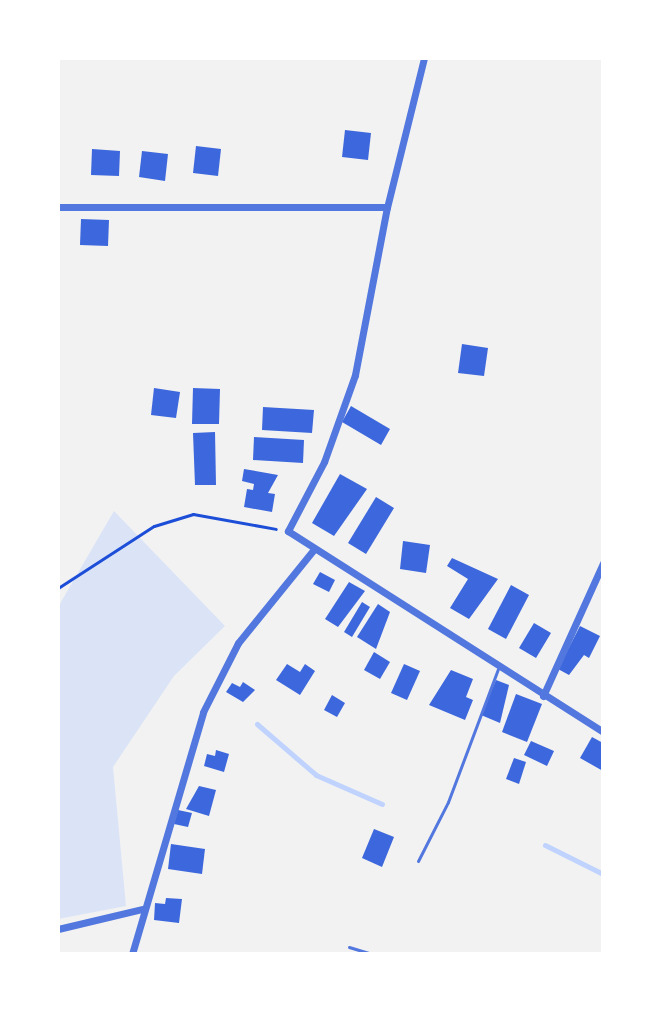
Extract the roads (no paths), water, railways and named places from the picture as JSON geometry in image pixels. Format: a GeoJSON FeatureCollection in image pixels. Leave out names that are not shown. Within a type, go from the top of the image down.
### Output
{"type":"FeatureCollection","features":[{"type":"Feature","properties":{"kind":"street"},"geometry":{"type":"LineString","coordinates":[[424,58],[387,207],[355,375],[324,462],[288,531],[498,669],[603,732]]}},
{"type":"Feature","properties":{"kind":"street"},"geometry":{"type":"LineString","coordinates":[[58,207],[387,207]]}},
{"type":"Feature","properties":{"kind":"street"},"geometry":{"type":"LineString","coordinates":[[132,954],[185,757],[219,677],[238,643],[314,549]]}},
{"type":"Feature","properties":{"kind":"street"},"geometry":{"type":"LineString","coordinates":[[543,696],[603,563]]}},
{"type":"Feature","properties":{"kind":"street"},"geometry":{"type":"LineString","coordinates":[[58,929],[142,909]]}},
{"type":"Feature","properties":{"kind":"lane"},"geometry":{"type":"LineString","coordinates":[[418,861],[448,802],[498,669]]}},
{"type":"Feature","properties":{"kind":"lane"},"geometry":{"type":"LineString","coordinates":[[349,947],[372,954]]}},
{"type":"Feature","properties":{"kind":"waterway"},"geometry":{"type":"LineString","coordinates":[[257,724],[316,775],[382,804]]}},
{"type":"Feature","properties":{"kind":"waterway"},"geometry":{"type":"LineString","coordinates":[[545,845],[603,874]]}}]}
